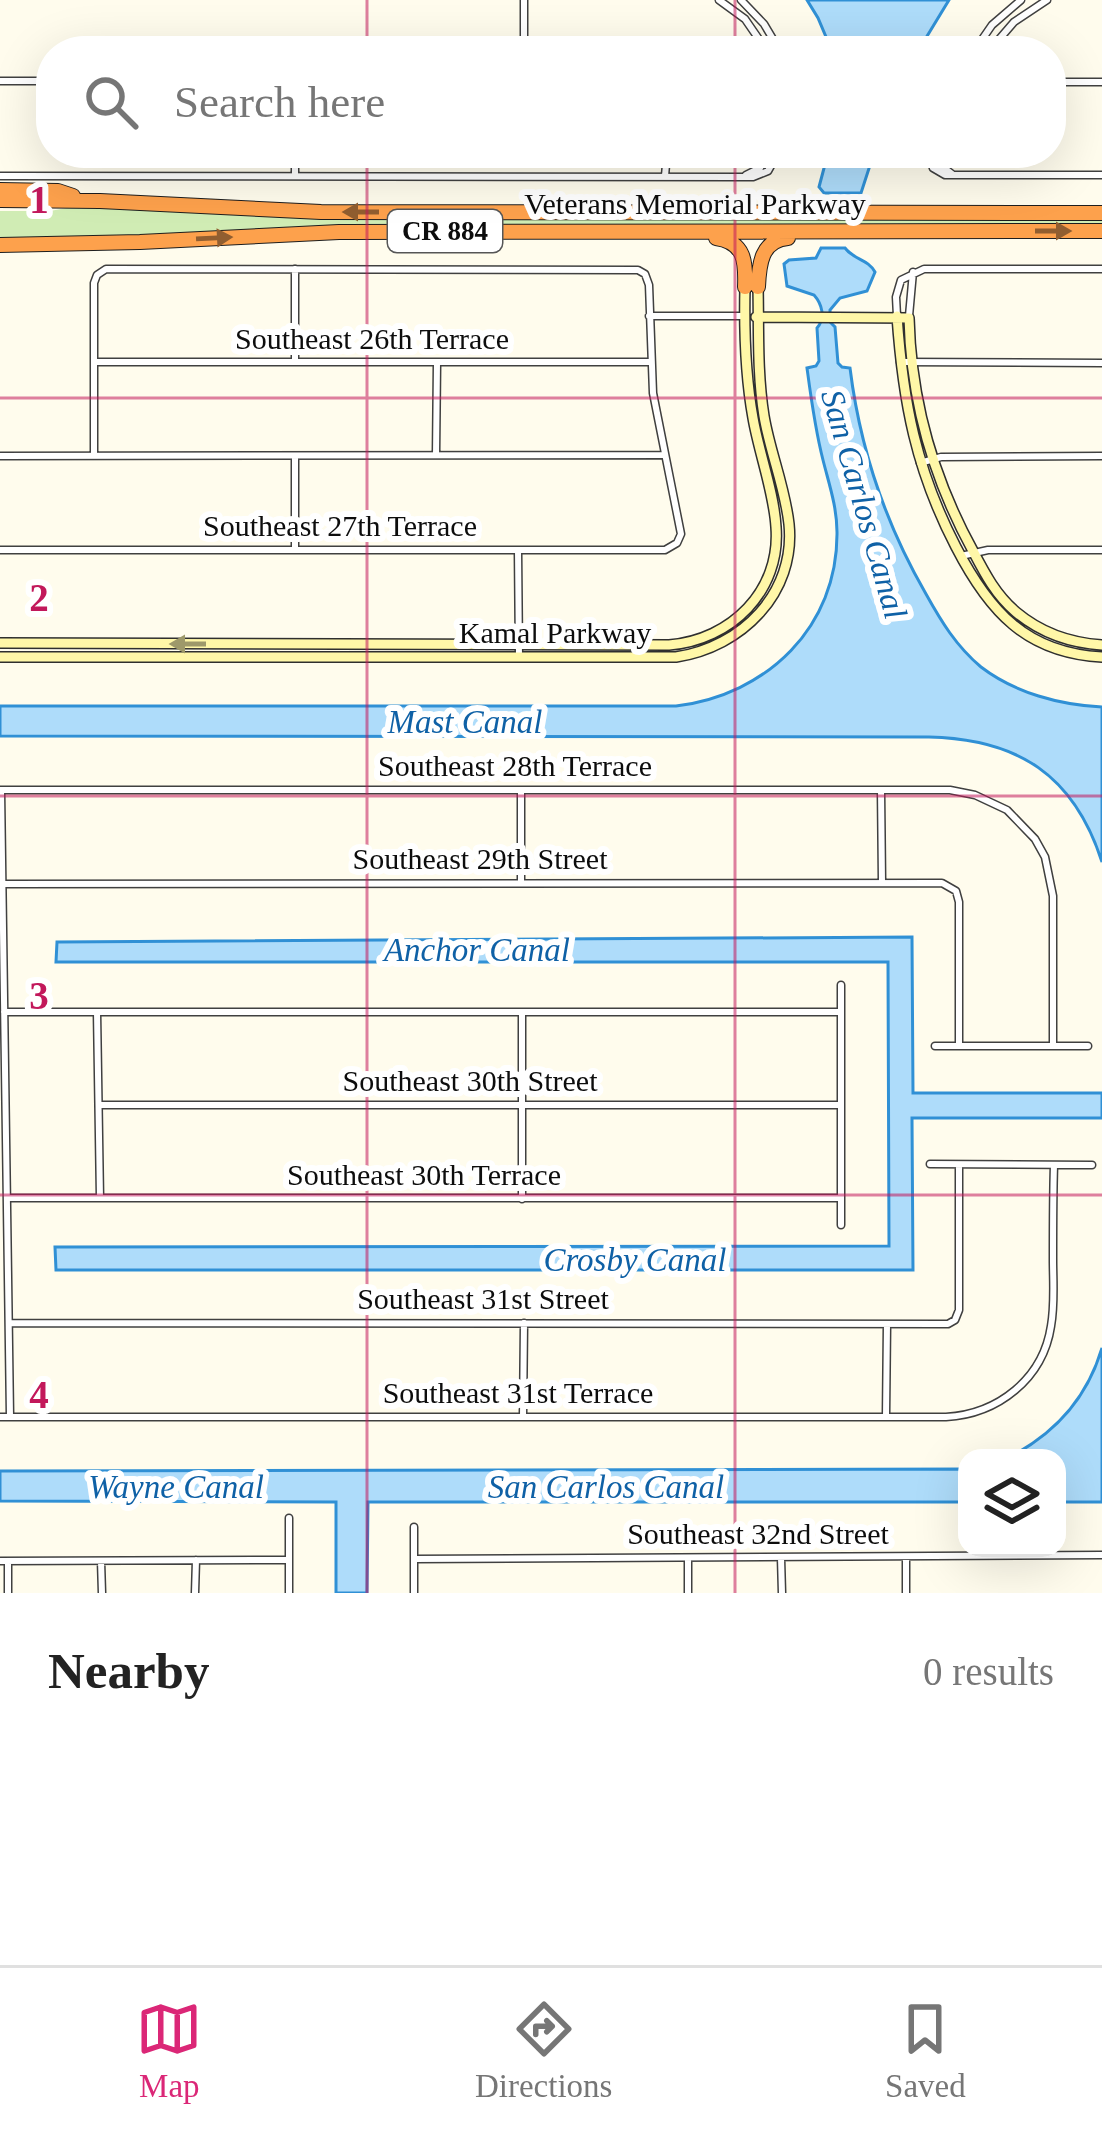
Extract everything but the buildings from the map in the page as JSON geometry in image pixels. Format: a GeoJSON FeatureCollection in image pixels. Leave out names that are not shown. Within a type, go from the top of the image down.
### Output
{"type":"FeatureCollection","features":[{"type":"Feature","properties":{"kind":"highway"},"geometry":{"type":"LineString","coordinates":[[0,190],[58,191],[83,200]]}},
{"type":"Feature","properties":{"kind":"highway","name":"Veterans Memorial Parkway"},"geometry":{"type":"LineString","coordinates":[[0,204],[83,200],[339,212],[1102,213]]}},
{"type":"Feature","properties":{"kind":"highway"},"geometry":{"type":"LineString","coordinates":[[580,231],[604,238],[732,241],[743,254],[752,287]]}},
{"type":"Feature","properties":{"kind":"highway","name":"Veterans Memorial Parkway"},"geometry":{"type":"LineString","coordinates":[[0,248],[41,251],[97,243],[339,232],[1102,231]]}},
{"type":"Feature","properties":{"kind":"highway"},"geometry":{"type":"LineString","coordinates":[[752,287],[763,253],[778,238],[939,238],[1009,232]]}},
{"type":"Feature","properties":{"kind":"street"},"geometry":{"type":"LineString","coordinates":[[524,0],[524,36]]}},
{"type":"Feature","properties":{"kind":"street"},"geometry":{"type":"LineString","coordinates":[[719,0],[745,19],[757,36]]}},
{"type":"Feature","properties":{"kind":"street"},"geometry":{"type":"LineString","coordinates":[[741,0],[771,36]]}},
{"type":"Feature","properties":{"kind":"street"},"geometry":{"type":"LineString","coordinates":[[984,36],[1021,0]]}},
{"type":"Feature","properties":{"kind":"street"},"geometry":{"type":"LineString","coordinates":[[1002,36],[1047,0]]}},
{"type":"Feature","properties":{"kind":"street"},"geometry":{"type":"LineString","coordinates":[[0,81],[36,81]]}},
{"type":"Feature","properties":{"kind":"street"},"geometry":{"type":"LineString","coordinates":[[1066,82],[1102,82]]}},
{"type":"Feature","properties":{"kind":"street"},"geometry":{"type":"LineString","coordinates":[[295,168],[295,175]]}},
{"type":"Feature","properties":{"kind":"street"},"geometry":{"type":"LineString","coordinates":[[664,176],[665,168]]}},
{"type":"Feature","properties":{"kind":"street"},"geometry":{"type":"LineString","coordinates":[[736,176],[758,168]]}},
{"type":"Feature","properties":{"kind":"street"},"geometry":{"type":"LineString","coordinates":[[0,176],[736,176],[764,174],[771,168]]}},
{"type":"Feature","properties":{"kind":"street"},"geometry":{"type":"LineString","coordinates":[[934,168],[955,176],[1102,175]]}},
{"type":"Feature","properties":{"kind":"street"},"geometry":{"type":"LineString","coordinates":[[943,168],[955,176]]}},
{"type":"Feature","properties":{"kind":"street"},"geometry":{"type":"LineString","coordinates":[[295,269],[295,362]]}},
{"type":"Feature","properties":{"kind":"street"},"geometry":{"type":"LineString","coordinates":[[0,456],[94,456],[295,456],[436,456],[663,455],[650,362],[649,285],[645,274],[630,269],[100,272],[94,283],[94,456]]}},
{"type":"Feature","properties":{"kind":"street"},"geometry":{"type":"LineString","coordinates":[[1102,269],[924,269],[901,280],[898,288],[906,363],[919,410],[932,496],[961,556],[986,597],[1018,630],[1067,653],[1102,657]]}},
{"type":"Feature","properties":{"kind":"street"},"geometry":{"type":"LineString","coordinates":[[903,317],[913,272]]}},
{"type":"Feature","properties":{"kind":"street","name":"Kamal Parkway"},"geometry":{"type":"LineString","coordinates":[[0,657],[519,651],[669,645],[709,637],[755,601],[771,569],[776,525],[752,410],[744,316],[752,287]]}},
{"type":"Feature","properties":{"kind":"street","name":"Kamal Parkway"},"geometry":{"type":"LineString","coordinates":[[0,643],[662,657],[693,655],[731,639],[765,607],[785,567],[789,531],[764,416],[752,287]]}},
{"type":"Feature","properties":{"kind":"street"},"geometry":{"type":"LineString","coordinates":[[649,316],[903,317]]}},
{"type":"Feature","properties":{"kind":"street","name":"Southeast 26th Terrace"},"geometry":{"type":"LineString","coordinates":[[94,362],[650,362]]}},
{"type":"Feature","properties":{"kind":"street"},"geometry":{"type":"LineString","coordinates":[[436,456],[437,363]]}},
{"type":"Feature","properties":{"kind":"street"},"geometry":{"type":"LineString","coordinates":[[906,363],[1102,363]]}},
{"type":"Feature","properties":{"kind":"street","name":"Southeast 27th Terrace"},"geometry":{"type":"LineString","coordinates":[[0,550],[664,550],[677,543],[680,526],[663,455]]}},
{"type":"Feature","properties":{"kind":"street"},"geometry":{"type":"LineString","coordinates":[[295,456],[295,550]]}},
{"type":"Feature","properties":{"kind":"street"},"geometry":{"type":"LineString","coordinates":[[926,461],[1102,456]]}},
{"type":"Feature","properties":{"kind":"street"},"geometry":{"type":"LineString","coordinates":[[926,461],[996,591],[1027,620],[1059,637],[1102,645]]}},
{"type":"Feature","properties":{"kind":"street"},"geometry":{"type":"LineString","coordinates":[[518,550],[519,651]]}},
{"type":"Feature","properties":{"kind":"street"},"geometry":{"type":"LineString","coordinates":[[961,556],[1000,550],[1102,550]]}},
{"type":"Feature","properties":{"kind":"street"},"geometry":{"type":"LineString","coordinates":[[0,790],[9,1323],[5,1417]]}},
{"type":"Feature","properties":{"kind":"street","name":"Southeast 28th Terrace"},"geometry":{"type":"LineString","coordinates":[[0,790],[967,792],[999,805],[1022,823],[1040,848],[1053,886],[1053,1046]]}},
{"type":"Feature","properties":{"kind":"street"},"geometry":{"type":"LineString","coordinates":[[521,790],[521,883]]}},
{"type":"Feature","properties":{"kind":"street"},"geometry":{"type":"LineString","coordinates":[[881,790],[882,883]]}},
{"type":"Feature","properties":{"kind":"street","name":"Southeast 29th Street"},"geometry":{"type":"LineString","coordinates":[[2,884],[942,883],[956,891],[959,902],[959,1046]]}},
{"type":"Feature","properties":{"kind":"street"},"geometry":{"type":"LineString","coordinates":[[841,985],[841,1225]]}},
{"type":"Feature","properties":{"kind":"street"},"geometry":{"type":"LineString","coordinates":[[4,1012],[841,1012]]}},
{"type":"Feature","properties":{"kind":"street"},"geometry":{"type":"LineString","coordinates":[[97,1012],[100,1198]]}},
{"type":"Feature","properties":{"kind":"street"},"geometry":{"type":"LineString","coordinates":[[522,1012],[522,1198]]}},
{"type":"Feature","properties":{"kind":"street"},"geometry":{"type":"LineString","coordinates":[[934,1046],[1088,1046]]}},
{"type":"Feature","properties":{"kind":"street","name":"Southeast 30th Street"},"geometry":{"type":"LineString","coordinates":[[99,1105],[841,1105]]}},
{"type":"Feature","properties":{"kind":"street"},"geometry":{"type":"LineString","coordinates":[[930,1164],[1091,1165]]}},
{"type":"Feature","properties":{"kind":"street","name":"Southeast 31st Street"},"geometry":{"type":"LineString","coordinates":[[9,1323],[945,1324],[955,1319],[960,1306],[959,1165]]}},
{"type":"Feature","properties":{"kind":"street","name":"Southeast 31st Terrace"},"geometry":{"type":"LineString","coordinates":[[5,1417],[946,1417],[976,1412],[1004,1399],[1026,1380],[1044,1351],[1052,1319],[1054,1165]]}},
{"type":"Feature","properties":{"kind":"street","name":"Southeast 30th Terrace"},"geometry":{"type":"LineString","coordinates":[[7,1198],[841,1198]]}},
{"type":"Feature","properties":{"kind":"street"},"geometry":{"type":"LineString","coordinates":[[523,1417],[524,1323]]}},
{"type":"Feature","properties":{"kind":"street"},"geometry":{"type":"LineString","coordinates":[[886,1417],[887,1324]]}},
{"type":"Feature","properties":{"kind":"street"},"geometry":{"type":"LineString","coordinates":[[289,1518],[289,1593]]}},
{"type":"Feature","properties":{"kind":"street"},"geometry":{"type":"LineString","coordinates":[[414,1527],[414,1593]]}},
{"type":"Feature","properties":{"kind":"street","name":"Southeast 32nd Street"},"geometry":{"type":"LineString","coordinates":[[414,1559],[1102,1555]]}},
{"type":"Feature","properties":{"kind":"street"},"geometry":{"type":"LineString","coordinates":[[906,1557],[906,1593]]}},
{"type":"Feature","properties":{"kind":"street"},"geometry":{"type":"LineString","coordinates":[[688,1558],[688,1593]]}},
{"type":"Feature","properties":{"kind":"street"},"geometry":{"type":"LineString","coordinates":[[782,1558],[782,1593]]}},
{"type":"Feature","properties":{"kind":"street"},"geometry":{"type":"LineString","coordinates":[[195,1593],[196,1560]]}},
{"type":"Feature","properties":{"kind":"street"},"geometry":{"type":"LineString","coordinates":[[8,1593],[4,1561],[289,1560]]}},
{"type":"Feature","properties":{"kind":"street"},"geometry":{"type":"LineString","coordinates":[[101,1561],[102,1593]]}},
{"type":"Feature","properties":{"kind":"green space"},"geometry":{"type":"Polygon","coordinates":[[[83,205],[1102,218],[1102,225],[343,225],[0,238],[0,211],[50,211],[83,205]]]}},
{"type":"Feature","properties":{"kind":"water"},"geometry":{"type":"Polygon","coordinates":[[[807,0],[949,0],[927,36],[826,36],[807,0]]]}},
{"type":"Feature","properties":{"kind":"water"},"geometry":{"type":"Polygon","coordinates":[[[824,168],[869,168],[861,193],[824,193],[819,187],[824,168]]]}},
{"type":"Feature","properties":{"kind":"water"},"geometry":{"type":"Polygon","coordinates":[[[821,248],[845,248],[875,272],[867,291],[840,298],[830,310],[830,322],[835,327],[838,363],[850,368],[860,428],[887,513],[937,614],[964,651],[1008,684],[1070,704],[1102,707],[1102,862],[1076,806],[1058,785],[1015,754],[961,739],[0,736],[0,706],[676,706],[740,688],[791,650],[810,626],[834,566],[836,514],[807,368],[819,361],[817,328],[822,311],[814,295],[787,286],[784,264],[816,258],[821,248]]]}},
{"type":"Feature","properties":{"kind":"water"},"geometry":{"type":"Polygon","coordinates":[[[912,937],[913,1093],[1102,1093],[1102,1118],[912,1118],[913,1270],[56,1270],[55,1247],[889,1246],[888,962],[56,962],[57,942],[912,937]]]}},
{"type":"Feature","properties":{"kind":"water"},"geometry":{"type":"Polygon","coordinates":[[[1102,1348],[1102,1502],[1066,1502],[1066,1449],[1022,1449],[1067,1413],[1102,1348]]]}},
{"type":"Feature","properties":{"kind":"water"},"geometry":{"type":"Polygon","coordinates":[[[958,1469],[958,1502],[368,1502],[367,1593],[336,1593],[336,1502],[0,1501],[0,1471],[958,1469]]]}},
{"type":"Feature","properties":{"kind":"water label","name":"San Carlos Canal"},"geometry":{"type":"Point","coordinates":[865,504]}},
{"type":"Feature","properties":{"kind":"water label","name":"Mast Canal"},"geometry":{"type":"Point","coordinates":[465,721]}},
{"type":"Feature","properties":{"kind":"water label","name":"Anchor Canal"},"geometry":{"type":"Point","coordinates":[477,949]}},
{"type":"Feature","properties":{"kind":"water label","name":"Crosby Canal"},"geometry":{"type":"Point","coordinates":[635,1259]}},
{"type":"Feature","properties":{"kind":"water label","name":"Wayne Canal"},"geometry":{"type":"Point","coordinates":[176,1486]}},
{"type":"Feature","properties":{"kind":"water label","name":"San Carlos Canal"},"geometry":{"type":"Point","coordinates":[606,1486]}}]}
